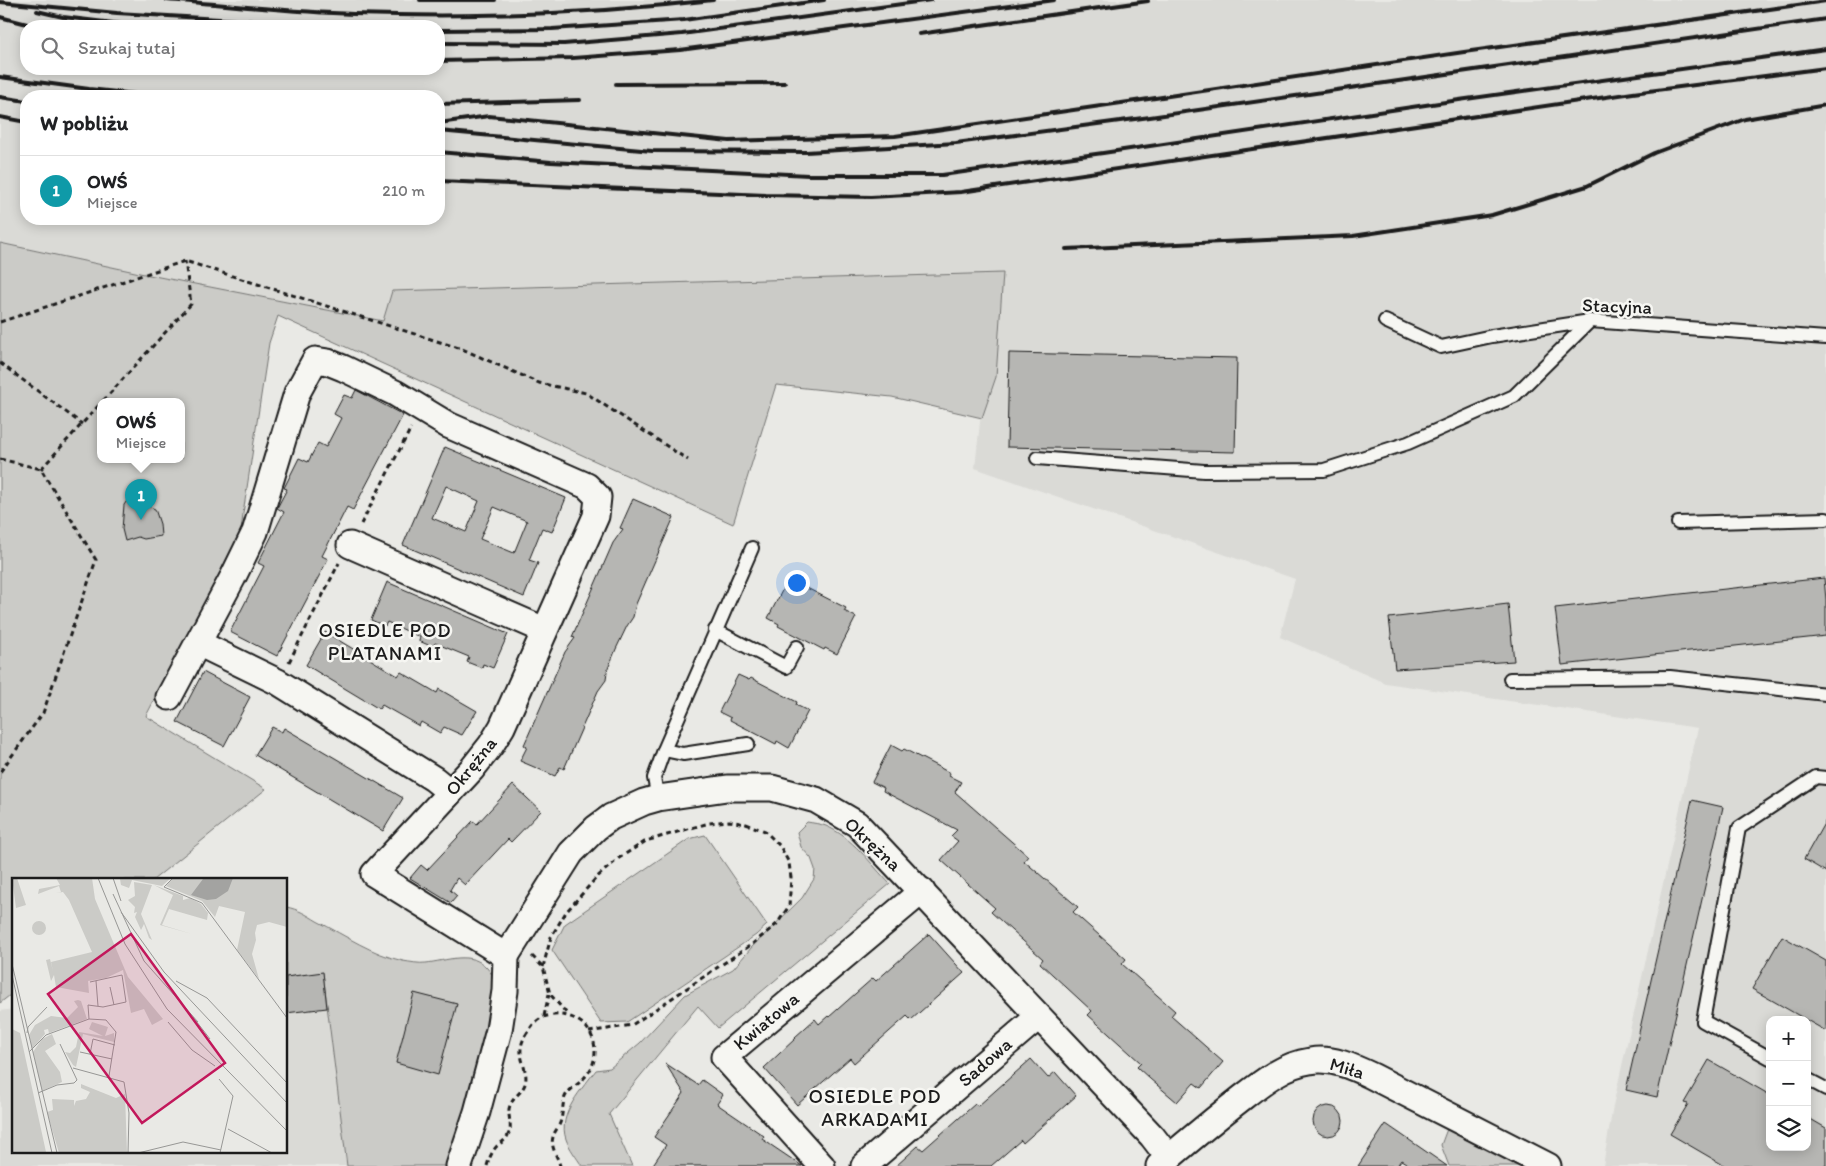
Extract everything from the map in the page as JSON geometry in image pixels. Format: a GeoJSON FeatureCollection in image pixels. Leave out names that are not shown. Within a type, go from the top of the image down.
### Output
{"type":"FeatureCollection","features":[{"type":"Feature","properties":{"kind":"street","name":"Okrężna"},"geometry":{"type":"LineString","coordinates":[[198,643],[255,532],[297,393],[315,360],[328,362],[343,368],[395,393],[448,425],[587,486],[598,497],[596,516],[502,727],[491,745],[374,874],[516,953],[571,853],[584,839],[611,817],[628,808],[658,798],[743,787],[772,788],[806,796],[833,809],[857,824],[1152,1136],[1164,1162]]}},
{"type":"Feature","properties":{"kind":"street"},"geometry":{"type":"LineString","coordinates":[[350,545],[544,630]]}},
{"type":"Feature","properties":{"kind":"street"},"geometry":{"type":"LineString","coordinates":[[169,697],[198,643],[278,682],[434,779],[450,792]]}},
{"type":"Feature","properties":{"kind":"street","name":"Kwiatowa"},"geometry":{"type":"LineString","coordinates":[[822,1166],[724,1057],[922,891]]}},
{"type":"Feature","properties":{"kind":"street"},"geometry":{"type":"LineString","coordinates":[[459,1166],[477,1112],[499,1030],[505,991],[516,953]]}},
{"type":"Feature","properties":{"kind":"street","name":"Sadowa"},"geometry":{"type":"LineString","coordinates":[[864,1166],[1038,1017]]}},
{"type":"Feature","properties":{"kind":"street","name":"Miła"},"geometry":{"type":"LineString","coordinates":[[1164,1162],[1207,1125],[1278,1072],[1295,1064],[1312,1060],[1328,1060],[1348,1065],[1372,1076],[1548,1166]]}},
{"type":"Feature","properties":{"kind":"lane","name":"Stacyjna"},"geometry":{"type":"LineString","coordinates":[[1385,320],[1441,347],[1492,336],[1590,321],[1826,338]]}},
{"type":"Feature","properties":{"kind":"lane"},"geometry":{"type":"LineString","coordinates":[[1037,458],[1204,471],[1324,470],[1408,443],[1514,396],[1590,321]]}},
{"type":"Feature","properties":{"kind":"lane"},"geometry":{"type":"LineString","coordinates":[[1678,523],[1826,518]]}},
{"type":"Feature","properties":{"kind":"lane"},"geometry":{"type":"LineString","coordinates":[[658,798],[654,778],[664,750],[752,548]]}},
{"type":"Feature","properties":{"kind":"lane"},"geometry":{"type":"LineString","coordinates":[[715,630],[786,666],[797,647]]}},
{"type":"Feature","properties":{"kind":"lane"},"geometry":{"type":"LineString","coordinates":[[1510,679],[1670,677],[1826,694]]}},
{"type":"Feature","properties":{"kind":"lane"},"geometry":{"type":"LineString","coordinates":[[664,750],[683,754],[748,744]]}},
{"type":"Feature","properties":{"kind":"lane"},"geometry":{"type":"LineString","coordinates":[[1766,1056],[1703,1021],[1739,828],[1816,777],[1826,778]]}},
{"type":"Feature","properties":{"kind":"lane"},"geometry":{"type":"LineString","coordinates":[[1811,1081],[1826,1090]]}},
{"type":"Feature","properties":{"kind":"path"},"geometry":{"type":"LineString","coordinates":[[0,322],[186,261],[462,349],[539,383],[586,394],[688,460]]}},
{"type":"Feature","properties":{"kind":"path"},"geometry":{"type":"LineString","coordinates":[[106,398],[191,304],[186,261]]}},
{"type":"Feature","properties":{"kind":"path"},"geometry":{"type":"LineString","coordinates":[[0,363],[82,424]]}},
{"type":"Feature","properties":{"kind":"path"},"geometry":{"type":"LineString","coordinates":[[40,469],[97,408]]}},
{"type":"Feature","properties":{"kind":"path"},"geometry":{"type":"LineString","coordinates":[[0,458],[40,469],[96,560],[44,713],[0,772]]}},
{"type":"Feature","properties":{"kind":"path"},"geometry":{"type":"LineString","coordinates":[[560,1166],[553,1148],[553,1137],[560,1124],[564,1099],[572,1088],[585,1077],[593,1063],[595,1045],[589,1032],[580,1022],[568,1016],[550,994],[543,967],[552,936],[566,912],[596,878],[619,858],[646,841],[709,823],[729,821],[746,824],[765,831],[780,846],[789,863],[791,878],[789,906],[777,924],[752,944],[632,1025],[589,1032]]}},
{"type":"Feature","properties":{"kind":"path"},"geometry":{"type":"LineString","coordinates":[[516,953],[543,967]]}},
{"type":"Feature","properties":{"kind":"path"},"geometry":{"type":"LineString","coordinates":[[544,1016],[550,994]]}},
{"type":"Feature","properties":{"kind":"path"},"geometry":{"type":"LineString","coordinates":[[487,1166],[493,1150],[508,1135],[511,1125],[509,1110],[514,1098],[524,1086],[526,1075],[521,1058],[521,1047],[524,1038],[532,1025],[544,1016],[568,1016]]}},
{"type":"Feature","properties":{"kind":"shaded area"},"geometry":{"type":"Polygon","coordinates":[[[0,0],[1826,0],[1826,1166],[1603,1166],[1613,1106],[1698,728],[1385,683],[1280,637],[1295,579],[975,468],[995,285],[383,321],[149,275],[0,243],[0,0]]]}},
{"type":"Feature","properties":{"kind":"shaded area"},"geometry":{"type":"Polygon","coordinates":[[[0,243],[149,275],[383,321],[392,291],[1003,273],[996,377],[982,418],[892,397],[776,385],[733,524],[278,316],[269,343],[241,531],[146,716],[266,789],[155,878],[12,878],[12,994],[0,1003],[0,243]]]}},
{"type":"Feature","properties":{"kind":"shaded area"},"geometry":{"type":"Polygon","coordinates":[[[807,822],[826,826],[844,837],[861,852],[890,884],[718,1028],[698,1006],[609,1114],[632,1166],[582,1166],[567,1142],[564,1130],[568,1111],[578,1093],[596,1070],[610,1068],[640,1043],[685,995],[733,969],[752,947],[802,898],[814,879],[815,869],[811,858],[801,847],[797,832],[807,822]]]}},
{"type":"Feature","properties":{"kind":"shaded area"},"geometry":{"type":"Polygon","coordinates":[[[705,835],[767,925],[756,935],[627,1022],[601,1023],[552,950],[565,924],[689,839],[705,835]]]}},
{"type":"Feature","properties":{"kind":"shaded area"},"geometry":{"type":"Polygon","coordinates":[[[288,908],[302,913],[359,944],[392,958],[420,963],[458,958],[474,959],[487,968],[491,974],[497,992],[450,1166],[347,1166],[323,973],[288,977],[288,908]]]}},
{"type":"Feature","properties":{"kind":"shaded area"},"geometry":{"type":"Polygon","coordinates":[[[323,972],[347,1166],[0,1166],[0,1011],[12,1009],[12,1154],[288,1154],[288,977],[323,972]]]}},
{"type":"Feature","properties":{"kind":"shaded area"},"geometry":{"type":"Polygon","coordinates":[[[1447,1129],[1533,1166],[1449,1166],[1441,1145],[1447,1129]]]}},
{"type":"Feature","properties":{"kind":"building"},"geometry":{"type":"Polygon","coordinates":[[[1009,353],[1237,358],[1235,452],[1007,447],[1009,353]]]}},
{"type":"Feature","properties":{"kind":"building"},"geometry":{"type":"Polygon","coordinates":[[[356,390],[403,415],[353,510],[347,507],[322,556],[328,559],[277,656],[230,632],[264,566],[258,563],[284,512],[277,508],[287,489],[284,488],[299,458],[308,462],[318,443],[326,447],[341,418],[334,414],[344,395],[352,398],[356,390]]]}},
{"type":"Feature","properties":{"kind":"building"},"geometry":{"type":"Polygon","coordinates":[[[445,447],[566,498],[552,532],[542,528],[529,560],[538,563],[524,597],[403,545],[445,447]],[[446,486],[432,518],[466,532],[479,501],[446,486]],[[494,507],[480,539],[514,553],[527,521],[494,507]]]}},
{"type":"Feature","properties":{"kind":"building"},"geometry":{"type":"Polygon","coordinates":[[[129,498],[155,509],[160,524],[161,536],[144,539],[138,537],[125,541],[122,529],[124,505],[129,498]]]}},
{"type":"Feature","properties":{"kind":"building"},"geometry":{"type":"Polygon","coordinates":[[[633,499],[674,517],[636,604],[633,617],[616,649],[607,671],[606,680],[598,691],[564,769],[560,767],[555,776],[520,761],[527,747],[524,745],[565,652],[575,638],[572,637],[613,543],[623,529],[620,528],[633,499]]]}},
{"type":"Feature","properties":{"kind":"building"},"geometry":{"type":"Polygon","coordinates":[[[1824,578],[1826,636],[1562,665],[1555,608],[1824,578]]]}},
{"type":"Feature","properties":{"kind":"building"},"geometry":{"type":"Polygon","coordinates":[[[787,581],[798,587],[799,584],[846,608],[844,611],[856,617],[837,654],[825,648],[824,650],[778,626],[779,624],[768,618],[787,581]]]}},
{"type":"Feature","properties":{"kind":"building"},"geometry":{"type":"Polygon","coordinates":[[[387,582],[508,634],[493,668],[483,664],[482,668],[467,662],[469,657],[435,643],[433,647],[419,641],[420,637],[387,622],[385,626],[371,620],[387,582]]]}},
{"type":"Feature","properties":{"kind":"building"},"geometry":{"type":"Polygon","coordinates":[[[1508,604],[1514,661],[1395,669],[1389,618],[1508,604]]]}},
{"type":"Feature","properties":{"kind":"building"},"geometry":{"type":"Polygon","coordinates":[[[325,632],[398,676],[401,672],[437,693],[439,689],[477,711],[462,735],[444,727],[440,733],[421,722],[419,726],[382,705],[379,709],[306,665],[325,632]]]}},
{"type":"Feature","properties":{"kind":"building"},"geometry":{"type":"Polygon","coordinates":[[[203,672],[250,697],[224,746],[177,722],[203,672]]]}},
{"type":"Feature","properties":{"kind":"building"},"geometry":{"type":"Polygon","coordinates":[[[738,675],[749,680],[751,678],[797,702],[796,705],[808,711],[789,748],[777,741],[776,744],[730,720],[731,718],[719,712],[738,675]]]}},
{"type":"Feature","properties":{"kind":"building"},"geometry":{"type":"Polygon","coordinates":[[[272,727],[282,732],[284,728],[403,798],[383,831],[255,755],[272,727]]]}},
{"type":"Feature","properties":{"kind":"building"},"geometry":{"type":"Polygon","coordinates":[[[891,745],[902,751],[904,749],[950,773],[949,776],[961,782],[955,792],[1028,856],[1024,861],[1078,907],[1073,912],[1126,959],[1122,964],[1175,1011],[1171,1016],[1223,1062],[1201,1088],[1194,1083],[1177,1102],[1150,1079],[1137,1067],[1141,1063],[1088,1015],[1092,1011],[1040,963],[1043,959],[991,912],[995,908],[941,860],[958,841],[951,836],[957,830],[883,791],[884,788],[872,782],[891,745]]]}},
{"type":"Feature","properties":{"kind":"building"},"geometry":{"type":"Polygon","coordinates":[[[513,785],[541,811],[511,842],[508,839],[465,885],[457,878],[450,890],[457,896],[451,903],[410,878],[421,865],[427,870],[473,821],[477,824],[513,785]]]}},
{"type":"Feature","properties":{"kind":"building"},"geometry":{"type":"Polygon","coordinates":[[[1692,800],[1723,807],[1657,1097],[1626,1090],[1692,800]]]}},
{"type":"Feature","properties":{"kind":"building"},"geometry":{"type":"Polygon","coordinates":[[[1826,820],[1826,872],[1804,859],[1826,820]]]}},
{"type":"Feature","properties":{"kind":"building"},"geometry":{"type":"Polygon","coordinates":[[[929,934],[964,973],[911,1020],[907,1016],[854,1063],[850,1058],[797,1105],[764,1068],[815,1019],[819,1024],[829,1017],[873,978],[876,981],[929,934]]]}},
{"type":"Feature","properties":{"kind":"building"},"geometry":{"type":"Polygon","coordinates":[[[1782,936],[1826,961],[1826,1031],[1811,1022],[1811,1016],[1800,1016],[1752,989],[1782,936]]]}},
{"type":"Feature","properties":{"kind":"building"},"geometry":{"type":"Polygon","coordinates":[[[323,972],[327,1008],[288,1013],[288,977],[323,972]]]}},
{"type":"Feature","properties":{"kind":"building"},"geometry":{"type":"Polygon","coordinates":[[[414,993],[457,1004],[438,1075],[396,1063],[414,993]]]}},
{"type":"Feature","properties":{"kind":"building"},"geometry":{"type":"Polygon","coordinates":[[[1031,1059],[1048,1078],[1055,1072],[1076,1096],[1023,1143],[1021,1140],[991,1166],[896,1166],[918,1146],[923,1150],[975,1104],[978,1106],[1031,1059]]]}},
{"type":"Feature","properties":{"kind":"building"},"geometry":{"type":"Polygon","coordinates":[[[1709,1060],[1766,1093],[1766,1151],[1811,1151],[1811,1119],[1826,1128],[1826,1166],[1725,1166],[1670,1134],[1688,1104],[1684,1103],[1709,1060]]]}},
{"type":"Feature","properties":{"kind":"building"},"geometry":{"type":"Polygon","coordinates":[[[665,1063],[698,1085],[702,1080],[723,1095],[717,1104],[764,1136],[762,1139],[802,1166],[652,1166],[666,1145],[654,1137],[684,1093],[665,1063]]]}},
{"type":"Feature","properties":{"kind":"building"},"geometry":{"type":"Polygon","coordinates":[[[1328,1106],[1339,1110],[1343,1121],[1339,1132],[1328,1136],[1317,1132],[1313,1121],[1317,1110],[1328,1106]]]}},
{"type":"Feature","properties":{"kind":"building"},"geometry":{"type":"Polygon","coordinates":[[[1386,1124],[1447,1166],[1411,1166],[1401,1160],[1397,1166],[1358,1166],[1386,1124]]]}},
{"type":"Feature","properties":{"kind":"railway"},"geometry":{"type":"LineString","coordinates":[[167,0],[283,10],[398,15],[578,12],[713,0]]}},
{"type":"Feature","properties":{"kind":"railway"},"geometry":{"type":"LineString","coordinates":[[420,0],[495,0]]}},
{"type":"Feature","properties":{"kind":"railway"},"geometry":{"type":"LineString","coordinates":[[445,30],[552,29],[684,20],[824,0]]}},
{"type":"Feature","properties":{"kind":"railway"},"geometry":{"type":"LineString","coordinates":[[445,43],[564,44],[682,34],[931,0]]}},
{"type":"Feature","properties":{"kind":"railway"},"geometry":{"type":"LineString","coordinates":[[445,61],[573,58],[680,50],[1054,0]]}},
{"type":"Feature","properties":{"kind":"railway"},"geometry":{"type":"LineString","coordinates":[[919,34],[1148,1]]}},
{"type":"Feature","properties":{"kind":"railway"},"geometry":{"type":"LineString","coordinates":[[445,122],[489,116],[729,141],[895,136],[1826,1]]}},
{"type":"Feature","properties":{"kind":"railway"},"geometry":{"type":"LineString","coordinates":[[0,2],[117,13],[237,20]]}},
{"type":"Feature","properties":{"kind":"railway"},"geometry":{"type":"LineString","coordinates":[[37,11],[88,20]]}},
{"type":"Feature","properties":{"kind":"railway"},"geometry":{"type":"LineString","coordinates":[[0,17],[20,22]]}},
{"type":"Feature","properties":{"kind":"railway"},"geometry":{"type":"LineString","coordinates":[[445,132],[652,151],[806,152],[956,143],[1150,117],[1826,19]]}},
{"type":"Feature","properties":{"kind":"railway"},"geometry":{"type":"LineString","coordinates":[[445,153],[551,162],[808,175],[942,175],[1826,49]]}},
{"type":"Feature","properties":{"kind":"railway"},"geometry":{"type":"LineString","coordinates":[[445,181],[766,195],[871,197],[961,192],[1633,93],[1826,68]]}},
{"type":"Feature","properties":{"kind":"railway"},"geometry":{"type":"LineString","coordinates":[[0,77],[98,90]]}},
{"type":"Feature","properties":{"kind":"railway"},"geometry":{"type":"LineString","coordinates":[[616,84],[785,83]]}},
{"type":"Feature","properties":{"kind":"railway"},"geometry":{"type":"LineString","coordinates":[[0,97],[20,100]]}},
{"type":"Feature","properties":{"kind":"railway"},"geometry":{"type":"LineString","coordinates":[[445,104],[580,100]]}},
{"type":"Feature","properties":{"kind":"railway"},"geometry":{"type":"LineString","coordinates":[[1066,249],[1353,236],[1492,215],[1587,186],[1654,153],[1745,119],[1826,105]]}},
{"type":"Feature","properties":{"kind":"railway"},"geometry":{"type":"LineString","coordinates":[[0,117],[20,121]]}},
{"type":"Feature","properties":{"kind":"place","name":"OWŚ"},"geometry":{"type":"Point","coordinates":[141,520]}},
{"type":"Feature","properties":{"kind":"district","name":"OSIEDLE POD PLATANAMI"},"geometry":{"type":"Point","coordinates":[385,642]}},
{"type":"Feature","properties":{"kind":"district","name":"OSIEDLE POD ARKADAMI"},"geometry":{"type":"Point","coordinates":[875,1108]}}]}
